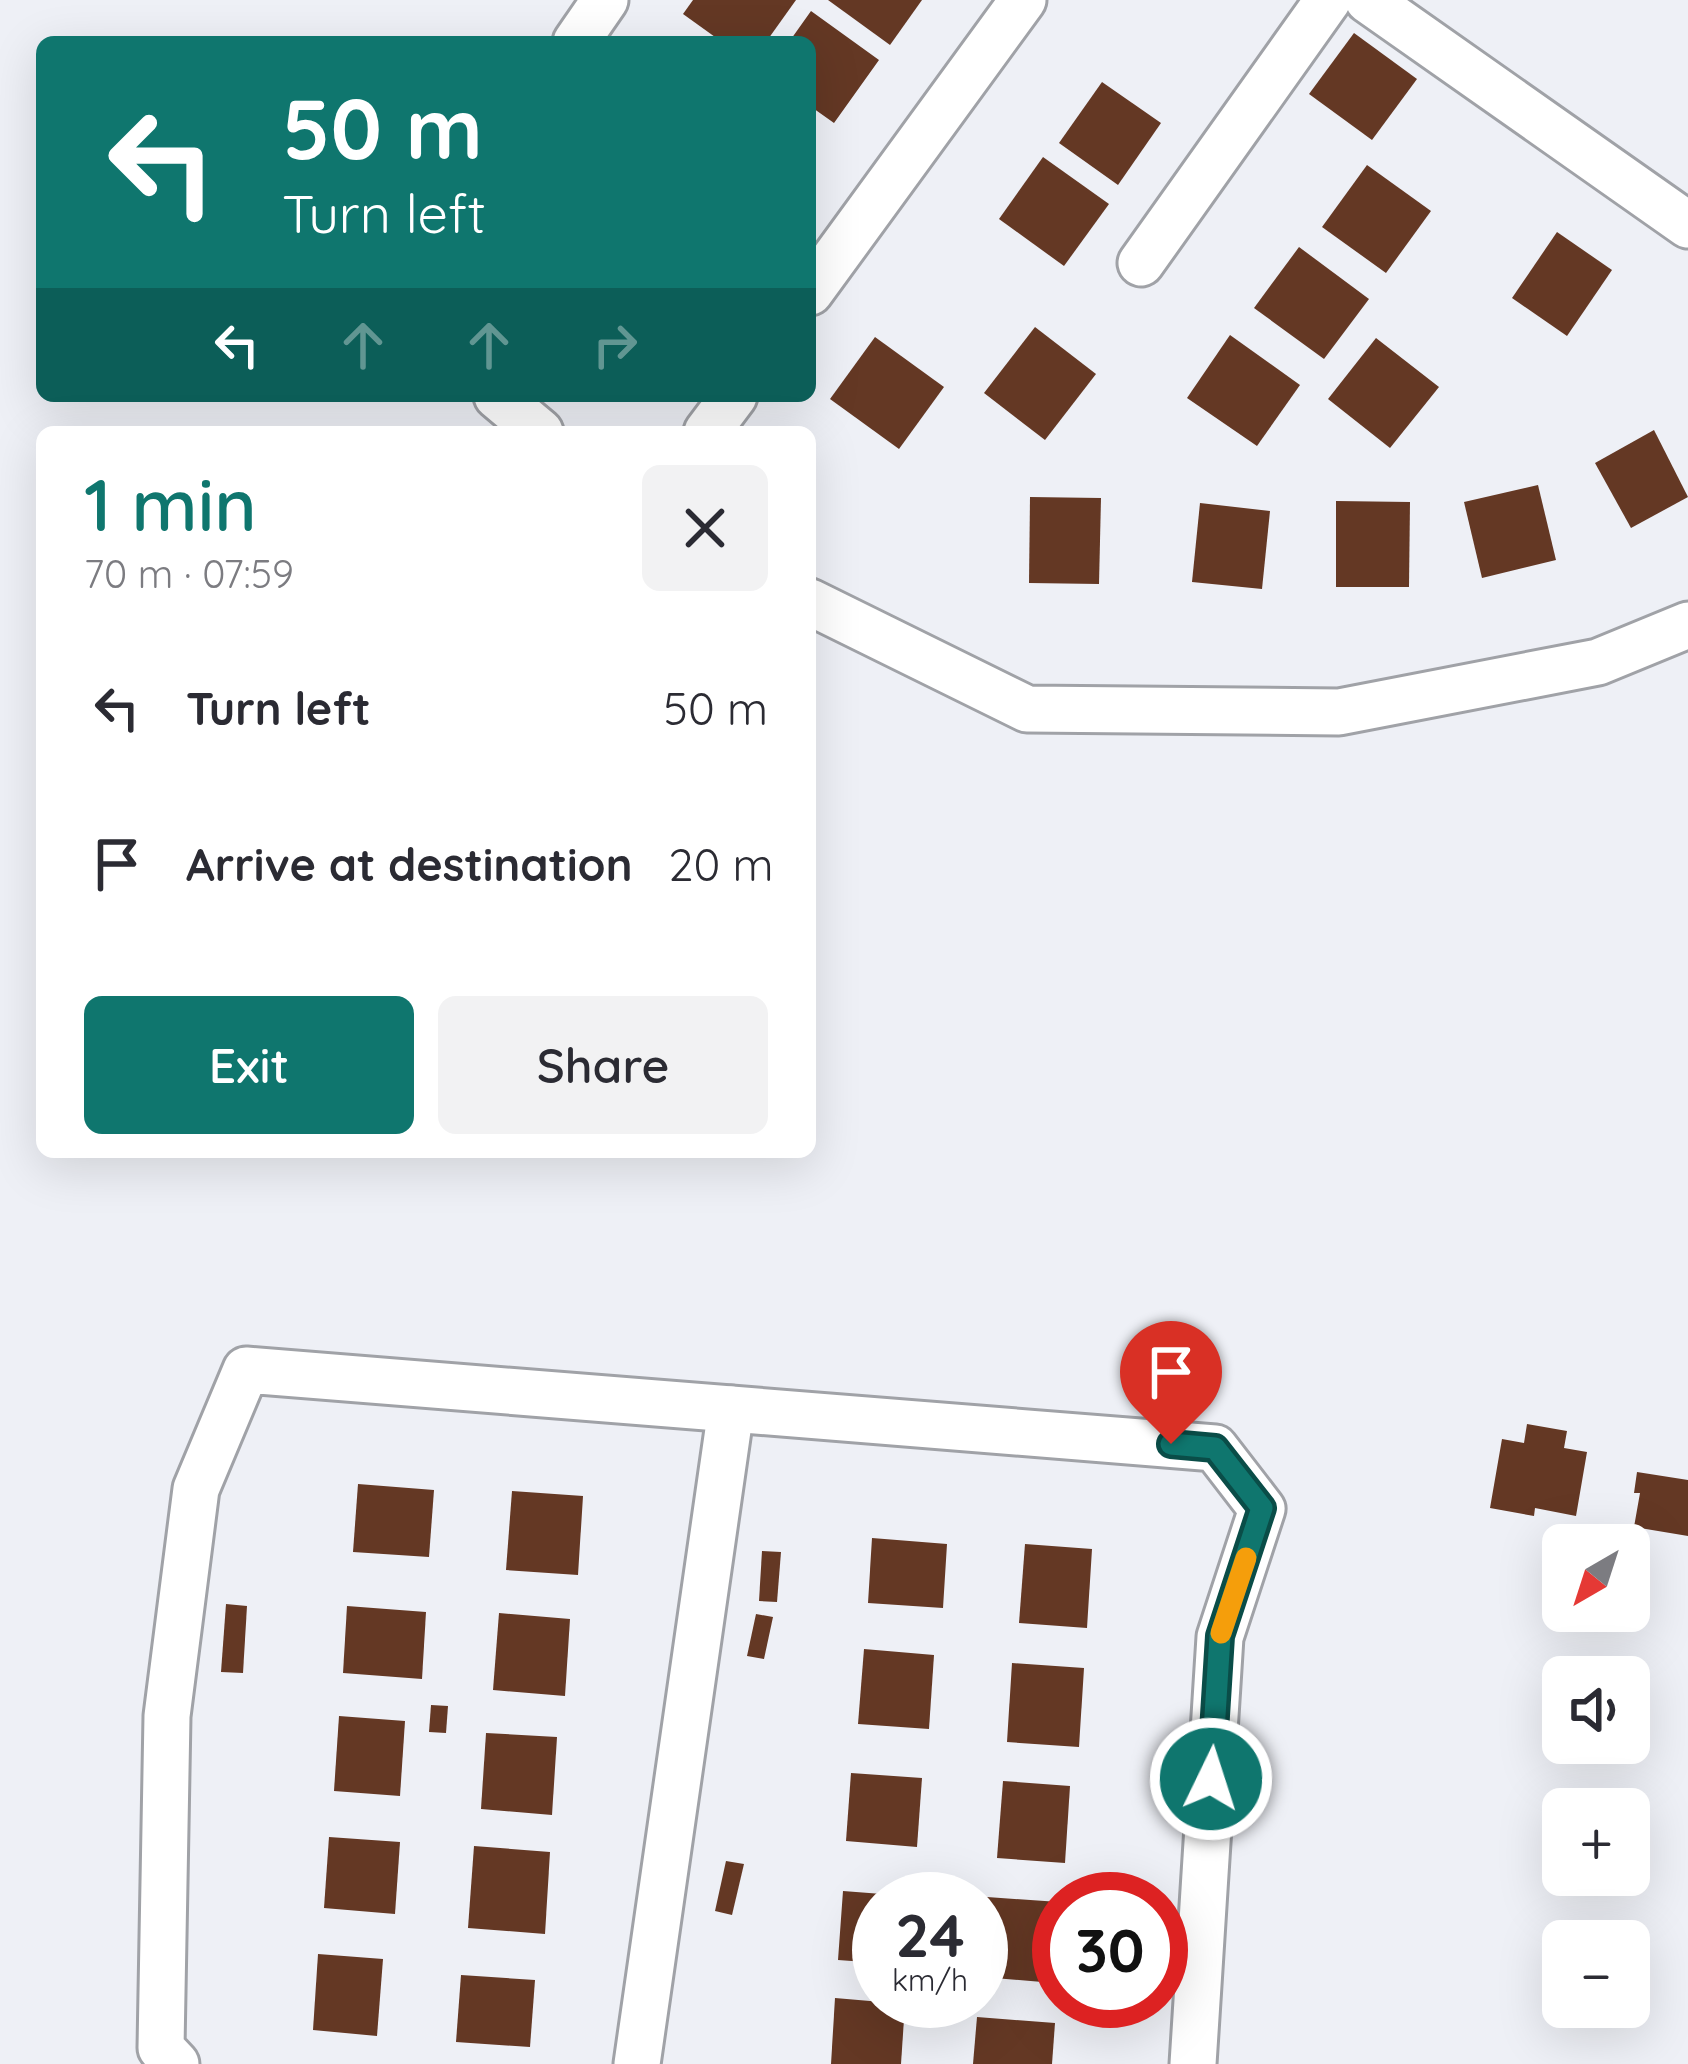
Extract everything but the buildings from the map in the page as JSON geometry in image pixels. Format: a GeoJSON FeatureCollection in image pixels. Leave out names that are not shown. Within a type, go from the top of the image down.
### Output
{"type":"FeatureCollection","features":[{"type":"Feature","properties":{"kind":"street"},"geometry":{"type":"LineString","coordinates":[[580,36],[605,0]]}},
{"type":"Feature","properties":{"kind":"street"},"geometry":{"type":"LineString","coordinates":[[816,284],[1023,0]]}},
{"type":"Feature","properties":{"kind":"street"},"geometry":{"type":"LineString","coordinates":[[1141,263],[1328,0]]}},
{"type":"Feature","properties":{"kind":"street"},"geometry":{"type":"LineString","coordinates":[[1367,0],[1688,225]]}},
{"type":"Feature","properties":{"kind":"street"},"geometry":{"type":"LineString","coordinates":[[504,402],[533,426]]}},
{"type":"Feature","properties":{"kind":"street"},"geometry":{"type":"LineString","coordinates":[[816,605],[1028,709],[1339,712],[1598,662],[1688,626]]}},
{"type":"Feature","properties":{"kind":"street"},"geometry":{"type":"LineString","coordinates":[[176,2064],[161,2048],[167,1716],[196,1490],[245,1370],[1215,1448],[1262,1508],[1220,1636],[1193,2064]]}},
{"type":"Feature","properties":{"kind":"street"},"geometry":{"type":"LineString","coordinates":[[637,2064],[731,1408]]}},
{"type":"Feature","properties":{"kind":"slow traffic"},"geometry":{"type":"LineString","coordinates":[[1221,1633],[1246,1558]]}},
{"type":"Feature","properties":{"kind":"route"},"geometry":{"type":"LineString","coordinates":[[1171,1444],[1215,1448],[1262,1508],[1220,1636],[1211,1779]]}}]}
